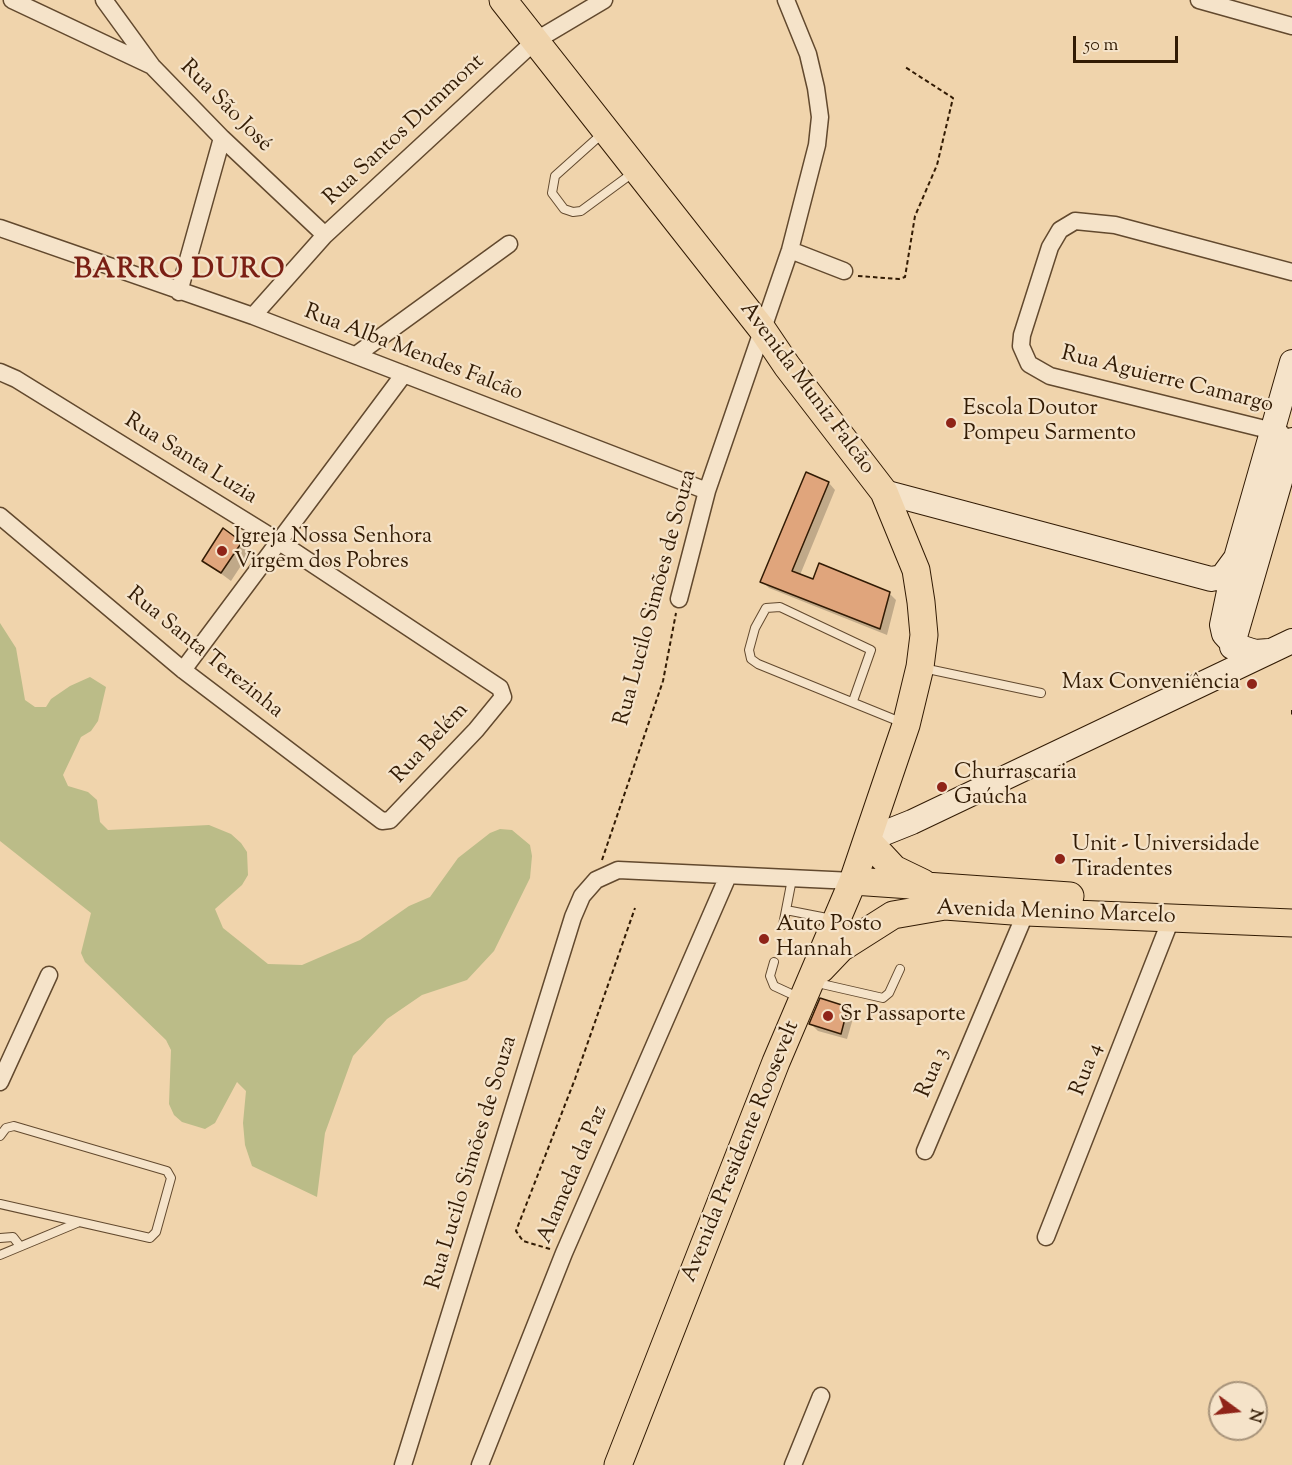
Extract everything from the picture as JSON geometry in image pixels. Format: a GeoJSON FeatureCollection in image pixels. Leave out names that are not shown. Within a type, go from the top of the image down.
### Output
{"type":"FeatureCollection","features":[{"type":"Feature","properties":{"kind":"main road","name":"Avenida Muniz Falcão"},"geometry":{"type":"LineString","coordinates":[[503,0],[762,329],[787,366],[884,492],[916,570],[924,634],[920,667],[906,725],[867,840]]}},
{"type":"Feature","properties":{"kind":"main road"},"geometry":{"type":"LineString","coordinates":[[1201,683],[1234,645],[1286,436],[1292,362]]}},
{"type":"Feature","properties":{"kind":"main road"},"geometry":{"type":"LineString","coordinates":[[1281,646],[1255,652],[1234,645],[1224,634],[1222,625],[1236,558],[1286,436]]}},
{"type":"Feature","properties":{"kind":"main road"},"geometry":{"type":"LineString","coordinates":[[884,492],[1211,579],[1222,577],[1236,558]]}},
{"type":"Feature","properties":{"kind":"main road"},"geometry":{"type":"LineString","coordinates":[[938,888],[894,869],[867,840],[912,822],[1281,646]]}},
{"type":"Feature","properties":{"kind":"main road","name":"Avenida Presidente Roosevelt"},"geometry":{"type":"LineString","coordinates":[[618,1465],[776,1062],[853,881],[867,840]]}},
{"type":"Feature","properties":{"kind":"main road","name":"Avenida Menino Marcelo"},"geometry":{"type":"LineString","coordinates":[[853,881],[1292,910]]}},
{"type":"Feature","properties":{"kind":"main road","name":"Avenida Menino Marcelo"},"geometry":{"type":"LineString","coordinates":[[806,990],[841,948],[867,929],[893,915],[945,906],[1026,912],[1292,923]]}},
{"type":"Feature","properties":{"kind":"street"},"geometry":{"type":"LineString","coordinates":[[12,0],[152,66]]}},
{"type":"Feature","properties":{"kind":"street","name":"Rua São José"},"geometry":{"type":"LineString","coordinates":[[104,0],[152,66],[222,138],[326,235]]}},
{"type":"Feature","properties":{"kind":"street","name":"Rua Santos Dummont"},"geometry":{"type":"LineString","coordinates":[[253,316],[326,235],[535,41],[604,0]]}},
{"type":"Feature","properties":{"kind":"street","name":"Rua Lucilo Simões de Souza"},"geometry":{"type":"LineString","coordinates":[[679,599],[707,491],[789,250],[817,145],[820,117],[808,54],[786,0]]}},
{"type":"Feature","properties":{"kind":"street"},"geometry":{"type":"LineString","coordinates":[[1199,0],[1292,26]]}},
{"type":"Feature","properties":{"kind":"street"},"geometry":{"type":"LineString","coordinates":[[179,292],[222,138]]}},
{"type":"Feature","properties":{"kind":"street","name":"Rua Aguierre Camargo"},"geometry":{"type":"LineString","coordinates":[[1286,436],[1050,376],[1029,364],[1021,346],[1022,334],[1050,248],[1060,230],[1075,221],[1115,225],[1292,272]]}},
{"type":"Feature","properties":{"kind":"street","name":"Rua Alba Mendes Falcão"},"geometry":{"type":"LineString","coordinates":[[0,228],[253,316],[707,491]]}},
{"type":"Feature","properties":{"kind":"street"},"geometry":{"type":"LineString","coordinates":[[356,355],[509,244]]}},
{"type":"Feature","properties":{"kind":"street"},"geometry":{"type":"LineString","coordinates":[[789,250],[844,272]]}},
{"type":"Feature","properties":{"kind":"street","name":"Rua Santa Luzia"},"geometry":{"type":"LineString","coordinates":[[0,372],[16,379],[278,542],[503,691]]}},
{"type":"Feature","properties":{"kind":"street"},"geometry":{"type":"LineString","coordinates":[[183,670],[404,374]]}},
{"type":"Feature","properties":{"kind":"street","name":"Rua Santa Terezinha"},"geometry":{"type":"LineString","coordinates":[[0,516],[183,670],[385,822]]}},
{"type":"Feature","properties":{"kind":"street","name":"Rua Belém"},"geometry":{"type":"LineString","coordinates":[[385,822],[390,820],[476,730],[503,697],[503,691]]}},
{"type":"Feature","properties":{"kind":"street"},"geometry":{"type":"LineString","coordinates":[[596,880],[618,870],[853,881]]}},
{"type":"Feature","properties":{"kind":"street","name":"Alameda da Paz"},"geometry":{"type":"LineString","coordinates":[[480,1465],[564,1253],[728,876]]}},
{"type":"Feature","properties":{"kind":"street","name":"Rua Lucilo Simões de Souza"},"geometry":{"type":"LineString","coordinates":[[403,1465],[573,917],[582,896],[596,880]]}},
{"type":"Feature","properties":{"kind":"street","name":"Rua 3"},"geometry":{"type":"LineString","coordinates":[[925,1151],[1026,912]]}},
{"type":"Feature","properties":{"kind":"street","name":"Rua 4"},"geometry":{"type":"LineString","coordinates":[[1046,1238],[1171,919]]}},
{"type":"Feature","properties":{"kind":"street"},"geometry":{"type":"LineString","coordinates":[[0,1082],[49,975]]}},
{"type":"Feature","properties":{"kind":"street"},"geometry":{"type":"LineString","coordinates":[[793,1465],[821,1396]]}},
{"type":"Feature","properties":{"kind":"lane"},"geometry":{"type":"LineString","coordinates":[[606,131],[555,176],[552,193],[564,209],[573,212],[581,211],[636,170]]}},
{"type":"Feature","properties":{"kind":"lane"},"geometry":{"type":"LineString","coordinates":[[853,701],[871,650],[780,607],[766,609],[755,628],[749,650],[751,659],[758,664],[853,701],[906,725]]}},
{"type":"Feature","properties":{"kind":"lane"},"geometry":{"type":"LineString","coordinates":[[920,667],[1041,693]]}},
{"type":"Feature","properties":{"kind":"lane"},"geometry":{"type":"LineString","coordinates":[[783,925],[792,879]]}},
{"type":"Feature","properties":{"kind":"lane"},"geometry":{"type":"LineString","coordinates":[[786,910],[836,920]]}},
{"type":"Feature","properties":{"kind":"lane"},"geometry":{"type":"LineString","coordinates":[[774,962],[770,976],[774,986],[883,998],[889,993],[900,969]]}},
{"type":"Feature","properties":{"kind":"lane"},"geometry":{"type":"LineString","coordinates":[[0,1136],[6,1128],[14,1126],[171,1174],[156,1232],[150,1238],[0,1203]]}},
{"type":"Feature","properties":{"kind":"lane"},"geometry":{"type":"LineString","coordinates":[[0,1255],[78,1222]]}},
{"type":"Feature","properties":{"kind":"lane"},"geometry":{"type":"LineString","coordinates":[[0,1238],[13,1237],[20,1246]]}},
{"type":"Feature","properties":{"kind":"path"},"geometry":{"type":"LineString","coordinates":[[844,272],[864,277],[899,279],[905,277],[915,216],[937,165],[953,98],[905,67]]}},
{"type":"Feature","properties":{"kind":"path","name":"Rua Lucilo Simões de Souza"},"geometry":{"type":"LineString","coordinates":[[596,880],[663,681],[679,599]]}},
{"type":"Feature","properties":{"kind":"path"},"geometry":{"type":"LineString","coordinates":[[1292,710],[1292,715]]}},
{"type":"Feature","properties":{"kind":"path"},"geometry":{"type":"LineString","coordinates":[[564,1253],[523,1241],[516,1231],[575,1079],[635,908]]}},
{"type":"Feature","properties":{"kind":"green space"},"geometry":{"type":"Polygon","coordinates":[[[0,623],[16,648],[25,700],[35,707],[46,707],[51,699],[70,686],[90,677],[106,687],[98,721],[91,731],[81,737],[63,775],[68,786],[88,792],[97,800],[100,822],[108,830],[209,825],[231,834],[241,843],[247,852],[248,875],[242,885],[215,909],[223,928],[268,964],[302,965],[360,940],[409,906],[430,897],[458,858],[490,833],[500,829],[512,830],[530,845],[532,856],[530,878],[494,951],[467,980],[422,995],[387,1019],[353,1056],[325,1133],[317,1197],[252,1166],[245,1145],[243,1123],[246,1091],[237,1082],[215,1123],[205,1129],[182,1122],[174,1115],[169,1104],[171,1050],[166,1040],[85,962],[81,953],[91,913],[0,841],[0,623]]]}},
{"type":"Feature","properties":{"kind":"building"},"geometry":{"type":"Polygon","coordinates":[[[806,472],[829,482],[792,571],[813,579],[819,563],[890,592],[880,629],[760,582],[806,472]]]}},
{"type":"Feature","properties":{"kind":"building","name":"Igreja Nossa Senhora Virgem dos Pobres"},"geometry":{"type":"Polygon","coordinates":[[[223,528],[242,542],[221,573],[202,561],[223,528]]]}},
{"type":"Feature","properties":{"kind":"building","name":"Sr Passaporte"},"geometry":{"type":"Polygon","coordinates":[[[820,998],[848,1007],[841,1034],[809,1024],[820,998]]]}},
{"type":"Feature","properties":{"kind":"place","name":"Escola Doutor Pompeu Sarmento"},"geometry":{"type":"Point","coordinates":[951,423]}},
{"type":"Feature","properties":{"kind":"place","name":"Igreja Nossa Senhora Virgem dos Pobres"},"geometry":{"type":"Point","coordinates":[222,551]}},
{"type":"Feature","properties":{"kind":"place","name":"Max Conveniência"},"geometry":{"type":"Point","coordinates":[1252,684]}},
{"type":"Feature","properties":{"kind":"place","name":"Churrascaria Gaúcha"},"geometry":{"type":"Point","coordinates":[942,787]}},
{"type":"Feature","properties":{"kind":"place","name":"Unit - Universidade Tiradentes"},"geometry":{"type":"Point","coordinates":[1060,859]}},
{"type":"Feature","properties":{"kind":"place","name":"Auto Posto Hannah"},"geometry":{"type":"Point","coordinates":[764,939]}},
{"type":"Feature","properties":{"kind":"place","name":"Sr Passaporte"},"geometry":{"type":"Point","coordinates":[828,1016]}},
{"type":"Feature","properties":{"kind":"district","name":"BARRO DURO"},"geometry":{"type":"Point","coordinates":[180,272]}}]}
